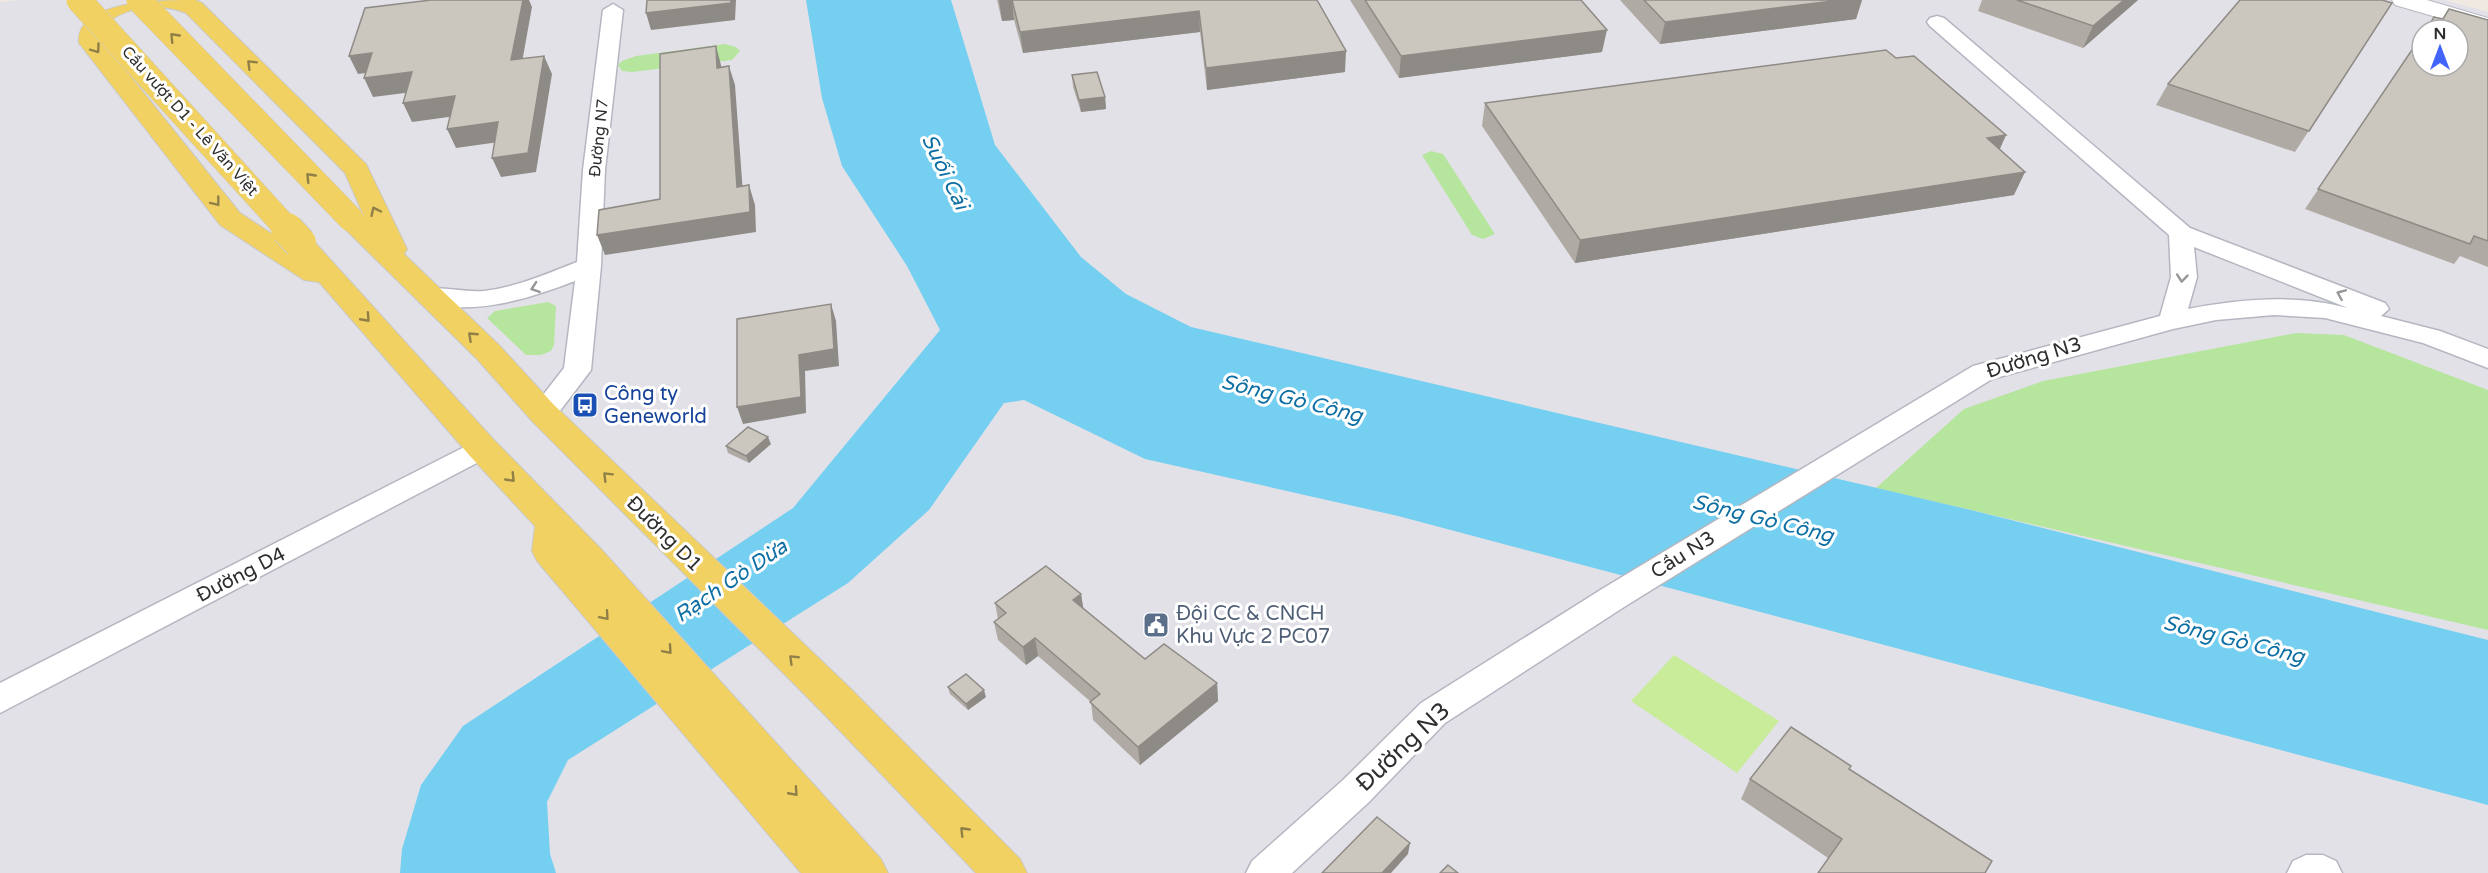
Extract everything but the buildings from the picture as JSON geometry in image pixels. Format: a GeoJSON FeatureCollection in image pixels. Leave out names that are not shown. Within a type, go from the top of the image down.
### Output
{"type":"FeatureCollection","features":[{"type":"Feature","properties":{"kind":"main road","name":"Cầu vượt D1 - Lê Văn Việt"},"geometry":{"type":"LineString","coordinates":[[79,0],[343,292]]}},
{"type":"Feature","properties":{"kind":"main road","name":"Đường D1"},"geometry":{"type":"LineString","coordinates":[[139,0],[351,219],[488,352],[543,413],[835,699],[1005,873]]}},
{"type":"Feature","properties":{"kind":"main road"},"geometry":{"type":"LineString","coordinates":[[399,265],[357,170],[194,8],[177,2],[145,1],[126,5],[95,22],[89,31],[91,43],[230,219],[343,292],[482,448],[553,522],[550,551],[578,565],[744,755],[866,873]]}},
{"type":"Feature","properties":{"kind":"main road"},"geometry":{"type":"LineString","coordinates":[[744,755],[828,873]]}},
{"type":"Feature","properties":{"kind":"street"},"geometry":{"type":"LineString","coordinates":[[2403,0],[2488,25]]}},
{"type":"Feature","properties":{"kind":"street","name":"Đường N7"},"geometry":{"type":"LineString","coordinates":[[543,413],[577,370],[589,266],[594,170],[614,10]]}},
{"type":"Feature","properties":{"kind":"street","name":"Đường N3"},"geometry":{"type":"LineString","coordinates":[[1937,22],[2181,233],[2321,285],[2405,321],[2431,338]]}},
{"type":"Feature","properties":{"kind":"street"},"geometry":{"type":"LineString","coordinates":[[2172,321],[2184,277],[2181,233]]}},
{"type":"Feature","properties":{"kind":"street"},"geometry":{"type":"LineString","coordinates":[[429,296],[482,299],[517,294],[589,266]]}},
{"type":"Feature","properties":{"kind":"street","name":"Đường N3"},"geometry":{"type":"LineString","coordinates":[[1844,456],[1983,372],[2172,321],[2216,312],[2274,307],[2325,310],[2431,338],[2488,359]]}},
{"type":"Feature","properties":{"kind":"street","name":"Đường D4"},"geometry":{"type":"LineString","coordinates":[[0,699],[482,448]]}},
{"type":"Feature","properties":{"kind":"street","name":"Cầu N3"},"geometry":{"type":"LineString","coordinates":[[1613,598],[1844,456]]}},
{"type":"Feature","properties":{"kind":"street","name":"Đường N3"},"geometry":{"type":"LineString","coordinates":[[1265,873],[1356,791],[1432,713],[1613,598]]}},
{"type":"Feature","properties":{"kind":"street"},"geometry":{"type":"LineString","coordinates":[[2306,873],[2324,873]]}},
{"type":"Feature","properties":{"kind":"shaded area"},"geometry":{"type":"Polygon","coordinates":[[[20,0],[2444,0],[2488,12],[2488,873],[0,873],[0,2],[20,0]]]}},
{"type":"Feature","properties":{"kind":"green space"},"geometry":{"type":"Polygon","coordinates":[[[725,44],[736,47],[740,51],[732,60],[632,72],[622,71],[618,65],[636,56],[725,44]]]}},
{"type":"Feature","properties":{"kind":"green space"},"geometry":{"type":"Polygon","coordinates":[[[1431,151],[1443,154],[1495,234],[1483,239],[1472,235],[1422,155],[1431,151]]]}},
{"type":"Feature","properties":{"kind":"green space"},"geometry":{"type":"Polygon","coordinates":[[[548,302],[556,306],[554,345],[551,351],[541,355],[526,355],[487,318],[495,311],[548,302]]]}},
{"type":"Feature","properties":{"kind":"green space"},"geometry":{"type":"Polygon","coordinates":[[[2296,333],[2344,335],[2488,390],[2488,630],[1876,488],[1964,409],[2043,381],[2296,333]]]}},
{"type":"Feature","properties":{"kind":"green space"},"geometry":{"type":"Polygon","coordinates":[[[1674,655],[1779,721],[1737,773],[1631,701],[1674,655]]]}},
{"type":"Feature","properties":{"kind":"water"},"geometry":{"type":"Polygon","coordinates":[[[806,0],[951,0],[995,145],[1081,257],[1126,294],[1191,327],[1975,511],[2488,640],[2488,805],[1398,516],[1145,459],[1024,400],[1004,403],[929,510],[848,583],[568,760],[547,802],[550,854],[556,873],[400,873],[402,849],[421,785],[463,726],[793,508],[940,330],[907,266],[842,166],[822,98],[806,0]]]}},
{"type":"Feature","properties":{"kind":"place","name":"Công ty Geneworld"},"geometry":{"type":"Point","coordinates":[585,405]}},
{"type":"Feature","properties":{"kind":"place","name":"Đội CC & CNCH Khu Vực 2 PC07"},"geometry":{"type":"Point","coordinates":[1156,625]}},
{"type":"Feature","properties":{"kind":"water label","name":"Suối Cái"},"geometry":{"type":"Point","coordinates":[945,172]}},
{"type":"Feature","properties":{"kind":"water label","name":"Sông Gò Công"},"geometry":{"type":"Point","coordinates":[1292,399]}},
{"type":"Feature","properties":{"kind":"water label","name":"Sông Gò Công"},"geometry":{"type":"Point","coordinates":[1763,519]}},
{"type":"Feature","properties":{"kind":"water label","name":"Rạch Gò Dừa"},"geometry":{"type":"Point","coordinates":[731,581]}},
{"type":"Feature","properties":{"kind":"water label","name":"Sông Gò Công"},"geometry":{"type":"Point","coordinates":[2234,640]}}]}
